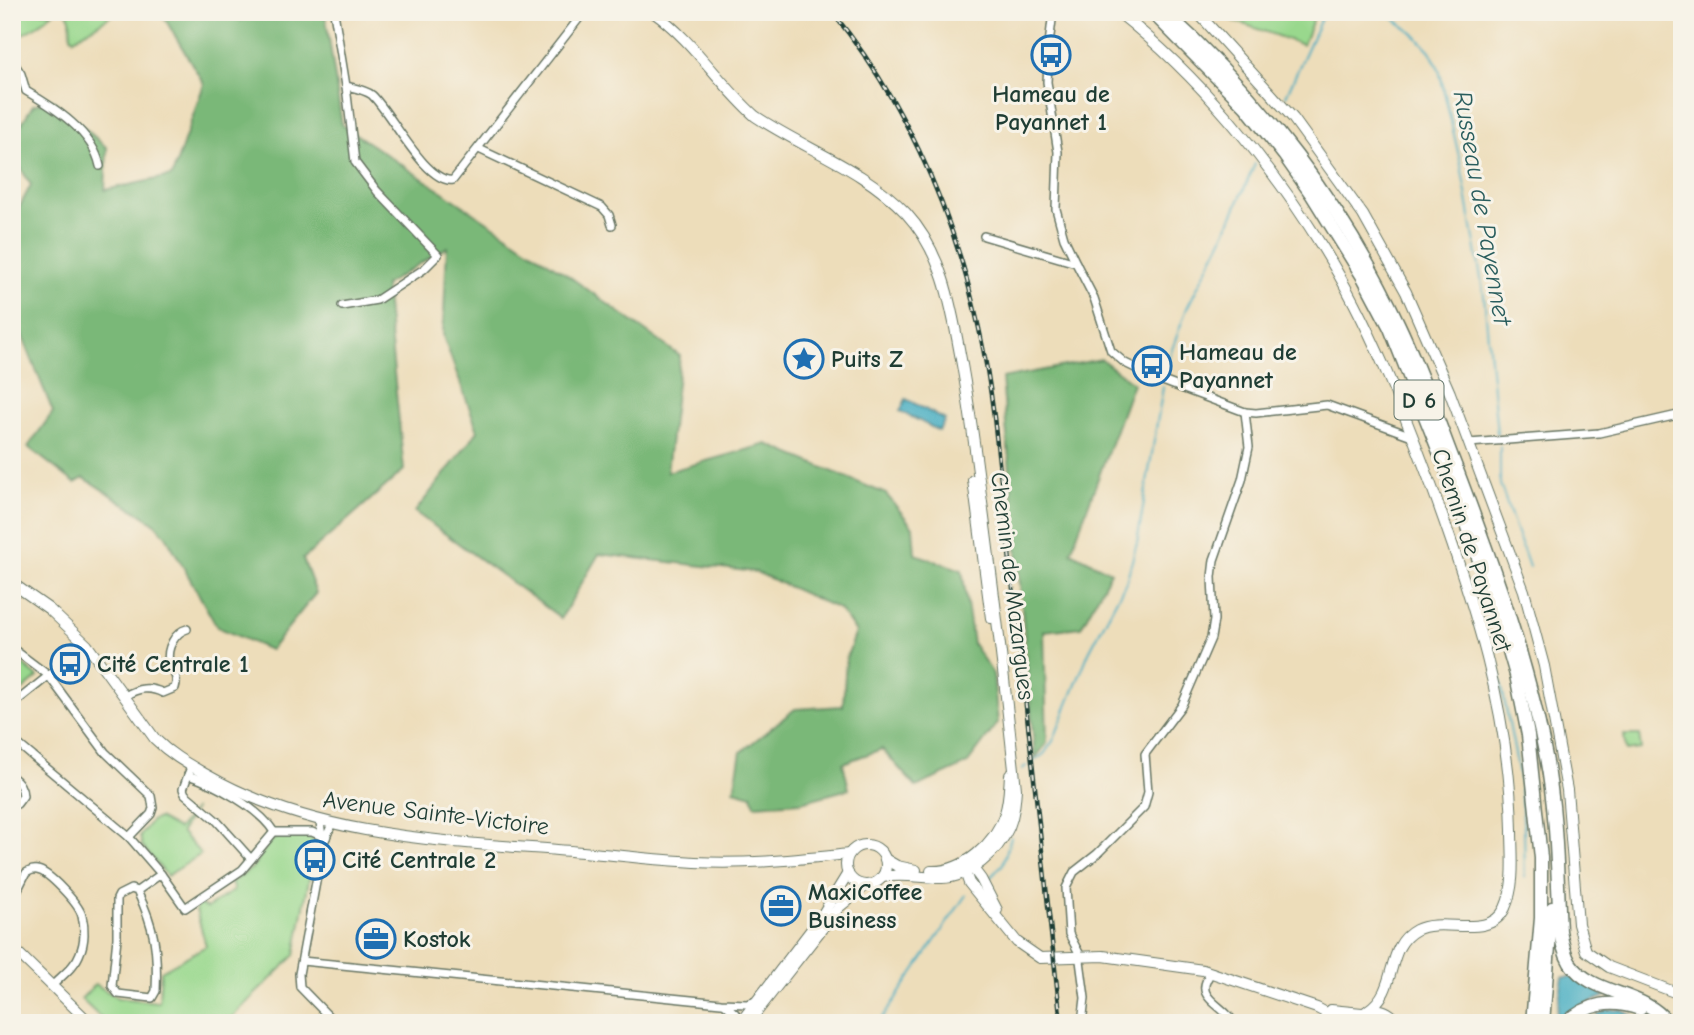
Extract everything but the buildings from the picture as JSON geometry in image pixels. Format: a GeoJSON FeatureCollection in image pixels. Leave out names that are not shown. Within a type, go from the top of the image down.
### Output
{"type":"FeatureCollection","features":[{"type":"Feature","properties":{"kind":"highway","name":"D 6"},"geometry":{"type":"LineString","coordinates":[[1152,12],[1246,107],[1284,155],[1363,277],[1390,328],[1449,477],[1498,613],[1516,676],[1528,735],[1541,858],[1541,918],[1532,1023]]}},
{"type":"Feature","properties":{"kind":"highway","name":"D 6"},"geometry":{"type":"LineString","coordinates":[[1165,12],[1228,74],[1279,132],[1329,201],[1374,274],[1422,378],[1502,590],[1532,691],[1548,810],[1553,904],[1543,1023]]}},
{"type":"Feature","properties":{"kind":"highway"},"geometry":{"type":"LineString","coordinates":[[1532,691],[1553,808],[1560,931],[1564,951],[1578,972],[1595,983],[1645,1003],[1668,1023]]}},
{"type":"Feature","properties":{"kind":"highway"},"geometry":{"type":"LineString","coordinates":[[1526,1023],[1541,858]]}},
{"type":"Feature","properties":{"kind":"highway"},"geometry":{"type":"LineString","coordinates":[[1566,1023],[1582,1010],[1596,1004],[1612,1003],[1639,1008],[1658,1023]]}},
{"type":"Feature","properties":{"kind":"street"},"geometry":{"type":"LineString","coordinates":[[334,12],[355,162],[377,191],[438,255],[424,269],[377,300],[342,306]]}},
{"type":"Feature","properties":{"kind":"street"},"geometry":{"type":"LineString","coordinates":[[346,86],[371,94],[416,153],[439,176],[449,181],[458,176],[584,12]]}},
{"type":"Feature","properties":{"kind":"street","name":"Chemin de Mazargues"},"geometry":{"type":"LineString","coordinates":[[653,12],[680,35],[740,103],[755,116],[873,183],[906,214],[920,232],[936,261],[954,323],[980,546],[1012,750],[1005,813],[993,837],[968,867]]}},
{"type":"Feature","properties":{"kind":"street"},"geometry":{"type":"LineString","coordinates":[[1053,12],[1047,82],[1058,152],[1056,209],[1064,238],[1090,289],[1108,343],[1118,359],[1160,380],[1245,412],[1326,405],[1412,436]]}},
{"type":"Feature","properties":{"kind":"street","name":"Chemin de Payannet"},"geometry":{"type":"LineString","coordinates":[[1118,12],[1161,50],[1219,110],[1271,172],[1303,216],[1353,300],[1381,359],[1412,436],[1471,598],[1491,674],[1508,763],[1511,798],[1512,876],[1511,890],[1504,911],[1493,921],[1478,926],[1432,925],[1412,932],[1399,947],[1387,987],[1380,1000],[1353,1023]]}},
{"type":"Feature","properties":{"kind":"street"},"geometry":{"type":"LineString","coordinates":[[1197,12],[1293,118],[1363,215],[1406,292],[1469,443],[1524,592],[1544,666],[1567,790],[1580,937],[1586,951],[1598,960],[1682,995]]}},
{"type":"Feature","properties":{"kind":"street"},"geometry":{"type":"LineString","coordinates":[[12,60],[21,74],[26,91],[51,106],[88,139],[100,166]]}},
{"type":"Feature","properties":{"kind":"street"},"geometry":{"type":"LineString","coordinates":[[479,149],[602,207],[609,215],[611,225]]}},
{"type":"Feature","properties":{"kind":"street"},"geometry":{"type":"LineString","coordinates":[[984,236],[1076,263]]}},
{"type":"Feature","properties":{"kind":"street"},"geometry":{"type":"LineString","coordinates":[[1082,1023],[1085,998],[1080,956],[1069,934],[1065,891],[1067,883],[1074,873],[1144,807],[1148,792],[1144,754],[1182,705],[1207,650],[1214,620],[1214,560],[1242,480],[1249,447],[1245,412]]}},
{"type":"Feature","properties":{"kind":"street"},"geometry":{"type":"LineString","coordinates":[[1469,443],[1599,433],[1682,414]]}},
{"type":"Feature","properties":{"kind":"street","name":"Avenue Sainte-Victoire"},"geometry":{"type":"LineString","coordinates":[[12,583],[49,609],[88,645],[155,739],[190,771],[289,813],[320,822],[457,842],[695,862],[820,857],[848,863]]}},
{"type":"Feature","properties":{"kind":"street"},"geometry":{"type":"LineString","coordinates":[[125,696],[143,688],[156,689],[163,693],[175,688],[176,674],[169,661],[170,645],[177,634],[187,629]]}},
{"type":"Feature","properties":{"kind":"street"},"geometry":{"type":"LineString","coordinates":[[12,705],[88,645]]}},
{"type":"Feature","properties":{"kind":"street"},"geometry":{"type":"LineString","coordinates":[[12,648],[48,676],[105,752],[151,796],[151,814],[130,836]]}},
{"type":"Feature","properties":{"kind":"street"},"geometry":{"type":"LineString","coordinates":[[13,740],[130,836],[185,908],[238,873],[274,832],[312,832],[324,840]]}},
{"type":"Feature","properties":{"kind":"street"},"geometry":{"type":"LineString","coordinates":[[251,859],[217,821],[185,794],[183,789],[190,771],[267,822],[274,832]]}},
{"type":"Feature","properties":{"kind":"street"},"geometry":{"type":"LineString","coordinates":[[12,777],[18,781],[23,792],[17,804]]}},
{"type":"Feature","properties":{"kind":"street"},"geometry":{"type":"LineString","coordinates":[[320,822],[324,840]]}},
{"type":"Feature","properties":{"kind":"street"},"geometry":{"type":"LineString","coordinates":[[332,824],[324,840],[299,974],[300,986],[335,1023]]}},
{"type":"Feature","properties":{"kind":"street"},"geometry":{"type":"LineString","coordinates":[[721,1003],[734,1011],[739,1023],[821,917],[857,847],[867,845],[878,849],[885,859],[897,866],[924,871],[968,867]]}},
{"type":"Feature","properties":{"kind":"street"},"geometry":{"type":"LineString","coordinates":[[748,1023],[839,908],[866,885],[882,877],[885,872],[885,859]]}},
{"type":"Feature","properties":{"kind":"street"},"geometry":{"type":"LineString","coordinates":[[848,863],[855,882],[866,885]]}},
{"type":"Feature","properties":{"kind":"street"},"geometry":{"type":"LineString","coordinates":[[968,867],[1009,931],[1024,948],[1040,958],[1126,958],[1212,972],[1317,1007],[1345,1023]]}},
{"type":"Feature","properties":{"kind":"street"},"geometry":{"type":"LineString","coordinates":[[882,877],[908,874],[943,878],[968,867]]}},
{"type":"Feature","properties":{"kind":"street"},"geometry":{"type":"LineString","coordinates":[[12,901],[26,873],[34,870],[43,873],[74,900],[79,909],[83,917],[84,939],[81,952],[55,983]]}},
{"type":"Feature","properties":{"kind":"street"},"geometry":{"type":"LineString","coordinates":[[137,891],[161,874]]}},
{"type":"Feature","properties":{"kind":"street"},"geometry":{"type":"LineString","coordinates":[[131,889],[137,891],[156,938],[156,991],[152,998],[118,994],[112,986],[117,938],[117,898],[131,889]]}},
{"type":"Feature","properties":{"kind":"street"},"geometry":{"type":"LineString","coordinates":[[12,947],[90,1023]]}},
{"type":"Feature","properties":{"kind":"street"},"geometry":{"type":"LineString","coordinates":[[302,961],[721,1003],[747,1004],[757,1001]]}},
{"type":"Feature","properties":{"kind":"street"},"geometry":{"type":"LineString","coordinates":[[1212,972],[1205,982],[1208,998],[1226,1012],[1234,1023]]}},
{"type":"Feature","properties":{"kind":"street"},"geometry":{"type":"LineString","coordinates":[[43,976],[55,983],[97,1023]]}},
{"type":"Feature","properties":{"kind":"street"},"geometry":{"type":"LineString","coordinates":[[1387,987],[1387,1000],[1396,1021]]}},
{"type":"Feature","properties":{"kind":"street"},"geometry":{"type":"LineString","coordinates":[[1317,1007],[1385,1010],[1396,1021]]}},
{"type":"Feature","properties":{"kind":"green space"},"geometry":{"type":"Polygon","coordinates":[[[12,12],[54,12],[37,26],[12,40],[12,12]]]}},
{"type":"Feature","properties":{"kind":"green space"},"geometry":{"type":"Polygon","coordinates":[[[66,12],[117,12],[74,39],[71,36],[70,18],[66,12]]]}},
{"type":"Feature","properties":{"kind":"green space"},"geometry":{"type":"Polygon","coordinates":[[[152,12],[233,12],[241,20],[245,12],[325,12],[342,125],[566,274],[680,356],[667,472],[767,444],[886,494],[913,527],[915,554],[962,570],[973,644],[993,674],[998,723],[967,764],[916,787],[882,749],[843,763],[849,789],[801,802],[755,805],[752,795],[734,790],[741,752],[795,709],[843,706],[846,659],[856,632],[839,609],[756,572],[599,554],[561,618],[415,512],[478,431],[443,336],[447,247],[385,285],[404,470],[303,559],[316,593],[270,650],[217,627],[166,536],[153,522],[84,478],[75,483],[28,447],[53,412],[12,310],[12,221],[31,185],[12,154],[12,139],[33,105],[52,99],[107,148],[105,190],[172,176],[204,84],[165,19],[152,12]]]}},
{"type":"Feature","properties":{"kind":"green space"},"geometry":{"type":"Polygon","coordinates":[[[1209,12],[1316,12],[1303,45],[1209,12]]]}},
{"type":"Feature","properties":{"kind":"green space"},"geometry":{"type":"Polygon","coordinates":[[[1101,359],[1133,383],[1071,552],[1111,572],[1081,627],[1044,631],[1047,743],[1035,758],[1002,378],[1101,359]]]}},
{"type":"Feature","properties":{"kind":"green space"},"geometry":{"type":"Polygon","coordinates":[[[12,656],[38,677],[12,699],[12,656]]]}},
{"type":"Feature","properties":{"kind":"green space"},"geometry":{"type":"Polygon","coordinates":[[[1624,735],[1639,735],[1641,749],[1626,751],[1624,735]]]}},
{"type":"Feature","properties":{"kind":"green space"},"geometry":{"type":"Polygon","coordinates":[[[195,809],[181,832],[201,854],[167,876],[142,846],[140,836],[151,821],[158,818],[178,829],[195,809]]]}},
{"type":"Feature","properties":{"kind":"green space"},"geometry":{"type":"Polygon","coordinates":[[[279,835],[307,836],[313,839],[315,847],[295,955],[226,1023],[106,1023],[81,999],[95,984],[118,998],[159,1002],[161,971],[206,946],[196,910],[197,903],[207,908],[234,890],[231,883],[252,868],[269,843],[279,835]]]}},
{"type":"Feature","properties":{"kind":"water"},"geometry":{"type":"Polygon","coordinates":[[[906,399],[945,420],[939,431],[900,411],[906,399]]]}},
{"type":"Feature","properties":{"kind":"water"},"geometry":{"type":"Polygon","coordinates":[[[1563,977],[1574,977],[1605,996],[1572,1010],[1555,1022],[1563,977]]]}},
{"type":"Feature","properties":{"kind":"water"},"geometry":{"type":"Polygon","coordinates":[[[1608,1010],[1622,1010],[1646,1023],[1592,1023],[1599,1014],[1608,1010]]]}},
{"type":"Feature","properties":{"kind":"waterway"},"geometry":{"type":"LineString","coordinates":[[1286,96],[1324,12]]}},
{"type":"Feature","properties":{"kind":"waterway","name":"Russeau de Payennet"},"geometry":{"type":"LineString","coordinates":[[1385,12],[1413,33],[1430,51],[1439,69],[1461,165],[1484,295],[1497,433]]}},
{"type":"Feature","properties":{"kind":"waterway"},"geometry":{"type":"LineString","coordinates":[[1166,366],[1187,308],[1222,239],[1255,164]]}},
{"type":"Feature","properties":{"kind":"waterway"},"geometry":{"type":"LineString","coordinates":[[1034,761],[1044,754],[1053,741],[1089,652],[1126,582],[1137,543],[1163,387]]}},
{"type":"Feature","properties":{"kind":"waterway","name":"Russeau de Payennet"},"geometry":{"type":"LineString","coordinates":[[1500,446],[1500,484],[1529,567]]}},
{"type":"Feature","properties":{"kind":"waterway","name":"Russeau de Payennet"},"geometry":{"type":"LineString","coordinates":[[1493,637],[1519,774],[1525,877]]}},
{"type":"Feature","properties":{"kind":"waterway"},"geometry":{"type":"LineString","coordinates":[[1022,769],[1026,766]]}},
{"type":"Feature","properties":{"kind":"waterway"},"geometry":{"type":"LineString","coordinates":[[988,880],[1003,864],[1011,837]]}},
{"type":"Feature","properties":{"kind":"waterway"},"geometry":{"type":"LineString","coordinates":[[879,1023],[966,895]]}},
{"type":"Feature","properties":{"kind":"railway"},"geometry":{"type":"LineString","coordinates":[[832,12],[865,56],[920,152],[942,203],[974,308],[994,417],[1061,1023]]}},
{"type":"Feature","properties":{"kind":"place","name":"Hameau de Payannet 1"},"geometry":{"type":"Point","coordinates":[1051,55]}},
{"type":"Feature","properties":{"kind":"place","name":"Puits Z"},"geometry":{"type":"Point","coordinates":[804,359]}},
{"type":"Feature","properties":{"kind":"place","name":"Hameau de Payannet"},"geometry":{"type":"Point","coordinates":[1152,366]}},
{"type":"Feature","properties":{"kind":"place","name":"Cité Centrale 1"},"geometry":{"type":"Point","coordinates":[70,664]}},
{"type":"Feature","properties":{"kind":"place","name":"Cité Centrale 2"},"geometry":{"type":"Point","coordinates":[315,860]}},
{"type":"Feature","properties":{"kind":"place","name":"MaxiCoffee Business"},"geometry":{"type":"Point","coordinates":[781,906]}},
{"type":"Feature","properties":{"kind":"place","name":"Kostok"},"geometry":{"type":"Point","coordinates":[376,939]}}]}
